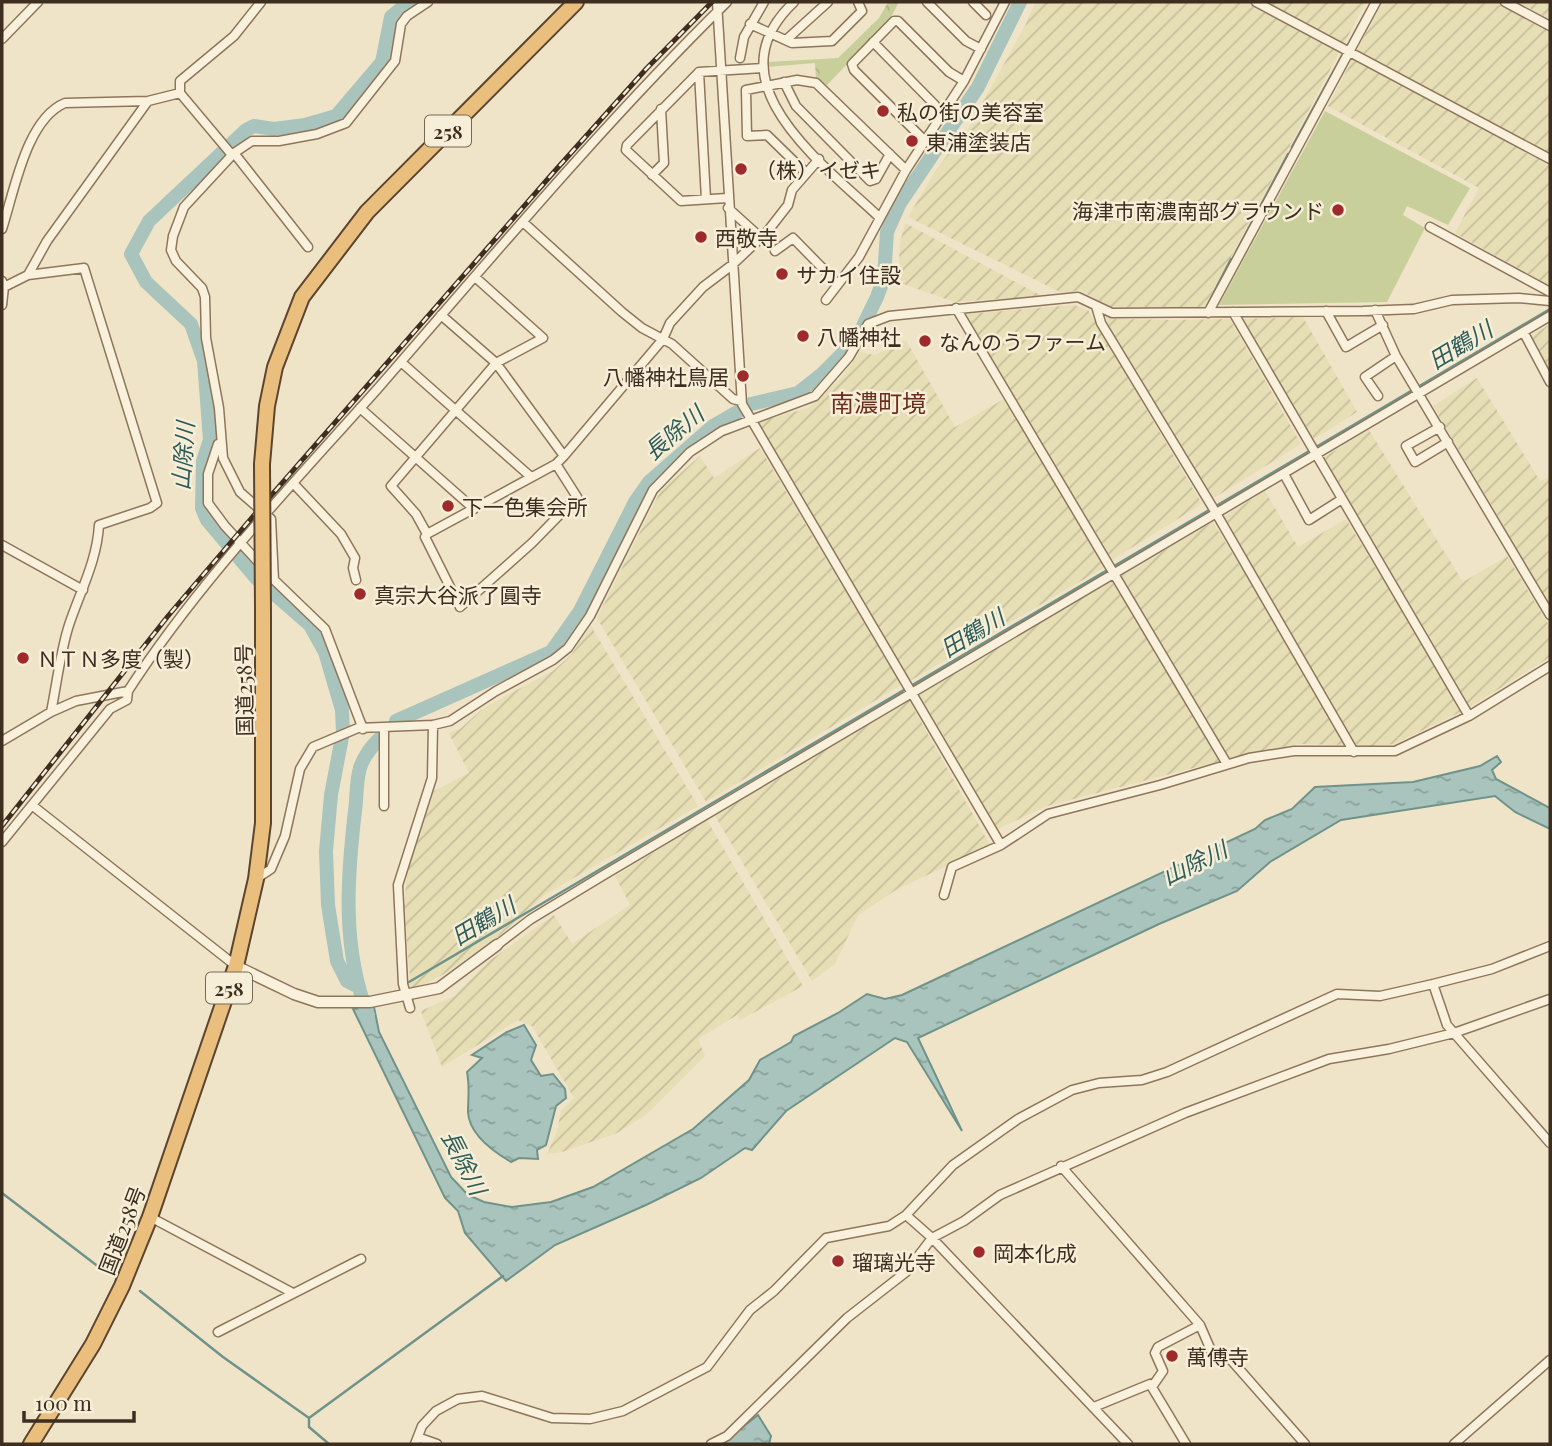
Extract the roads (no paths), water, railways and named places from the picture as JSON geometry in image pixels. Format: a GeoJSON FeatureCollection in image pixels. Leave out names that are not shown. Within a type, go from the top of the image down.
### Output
{"type":"FeatureCollection","features":[{"type":"Feature","properties":{"kind":"highway","name":"国道258号"},"geometry":{"type":"LineString","coordinates":[[31,1444],[93,1344],[122,1286],[150,1217],[236,966],[256,879],[263,823],[265,762],[262,464],[267,406],[275,367],[302,298],[367,212],[576,2]]}},
{"type":"Feature","properties":{"kind":"street"},"geometry":{"type":"LineString","coordinates":[[22,2],[30,10]]}},
{"type":"Feature","properties":{"kind":"street"},"geometry":{"type":"LineString","coordinates":[[2,39],[38,2]]}},
{"type":"Feature","properties":{"kind":"street"},"geometry":{"type":"LineString","coordinates":[[261,2],[234,36],[182,77],[180,93],[308,247]]}},
{"type":"Feature","properties":{"kind":"street"},"geometry":{"type":"LineString","coordinates":[[274,580],[271,519],[240,492],[229,473],[222,451],[206,338],[205,297],[202,288],[176,261],[171,250],[173,236],[184,207],[233,154],[252,141],[279,141],[317,134],[346,123],[394,61],[401,24],[407,16],[428,2]]}},
{"type":"Feature","properties":{"kind":"street"},"geometry":{"type":"LineString","coordinates":[[2,842],[110,709],[127,700],[128,691],[237,549],[293,483],[595,140],[718,6],[727,2]]}},
{"type":"Feature","properties":{"kind":"street"},"geometry":{"type":"LineString","coordinates":[[740,58],[750,24],[764,2]]}},
{"type":"Feature","properties":{"kind":"street"},"geometry":{"type":"LineString","coordinates":[[794,2],[771,34],[763,68],[765,87],[778,114],[819,159],[879,217]]}},
{"type":"Feature","properties":{"kind":"street"},"geometry":{"type":"LineString","coordinates":[[786,40],[828,2]]}},
{"type":"Feature","properties":{"kind":"street"},"geometry":{"type":"LineString","coordinates":[[750,24],[792,43],[832,41],[862,11],[858,2]]}},
{"type":"Feature","properties":{"kind":"street"},"geometry":{"type":"LineString","coordinates":[[927,2],[966,41],[981,50]]}},
{"type":"Feature","properties":{"kind":"street"},"geometry":{"type":"LineString","coordinates":[[973,2],[986,15]]}},
{"type":"Feature","properties":{"kind":"street"},"geometry":{"type":"LineString","coordinates":[[826,300],[859,257],[906,170],[964,81],[1005,2]]}},
{"type":"Feature","properties":{"kind":"street"},"geometry":{"type":"LineString","coordinates":[[1256,2],[1550,159]]}},
{"type":"Feature","properties":{"kind":"street"},"geometry":{"type":"LineString","coordinates":[[1208,313],[1376,2]]}},
{"type":"Feature","properties":{"kind":"street"},"geometry":{"type":"LineString","coordinates":[[1505,2],[1550,26]]}},
{"type":"Feature","properties":{"kind":"street"},"geometry":{"type":"LineString","coordinates":[[718,6],[727,198],[741,403],[1001,845]]}},
{"type":"Feature","properties":{"kind":"street"},"geometry":{"type":"LineString","coordinates":[[925,141],[853,70],[852,64],[898,21],[949,72],[964,81]]}},
{"type":"Feature","properties":{"kind":"street"},"geometry":{"type":"LineString","coordinates":[[873,42],[935,105]]}},
{"type":"Feature","properties":{"kind":"street"},"geometry":{"type":"LineString","coordinates":[[727,198],[681,201],[626,150],[627,145],[699,72],[763,68]]}},
{"type":"Feature","properties":{"kind":"street"},"geometry":{"type":"LineString","coordinates":[[699,72],[706,199]]}},
{"type":"Feature","properties":{"kind":"street"},"geometry":{"type":"LineString","coordinates":[[806,173],[767,135],[747,136],[744,93],[784,82],[807,80],[824,88],[906,170]]}},
{"type":"Feature","properties":{"kind":"street"},"geometry":{"type":"LineString","coordinates":[[784,82],[796,106],[870,181],[876,179],[890,154]]}},
{"type":"Feature","properties":{"kind":"street"},"geometry":{"type":"LineString","coordinates":[[2,229],[24,159],[53,109],[65,103],[148,101],[180,93]]}},
{"type":"Feature","properties":{"kind":"street"},"geometry":{"type":"LineString","coordinates":[[28,275],[47,241],[148,101]]}},
{"type":"Feature","properties":{"kind":"street"},"geometry":{"type":"LineString","coordinates":[[652,175],[664,163],[661,109]]}},
{"type":"Feature","properties":{"kind":"street"},"geometry":{"type":"LineString","coordinates":[[427,534],[556,464],[663,340],[670,323],[702,286],[732,265],[759,236],[767,232],[789,205],[792,190],[819,159]]}},
{"type":"Feature","properties":{"kind":"street"},"geometry":{"type":"LineString","coordinates":[[728,208],[759,236]]}},
{"type":"Feature","properties":{"kind":"street"},"geometry":{"type":"LineString","coordinates":[[523,222],[622,312],[680,351],[733,399],[741,403]]}},
{"type":"Feature","properties":{"kind":"street"},"geometry":{"type":"LineString","coordinates":[[1430,226],[1550,292]]}},
{"type":"Feature","properties":{"kind":"street"},"geometry":{"type":"LineString","coordinates":[[775,251],[793,238],[838,284]]}},
{"type":"Feature","properties":{"kind":"street"},"geometry":{"type":"LineString","coordinates":[[2,305],[3,284],[28,275],[84,268],[157,503],[150,508],[99,525],[98,540],[83,590],[68,628],[51,712]]}},
{"type":"Feature","properties":{"kind":"street"},"geometry":{"type":"LineString","coordinates":[[475,277],[543,338],[496,363],[391,486],[416,514],[427,534],[425,537],[434,557],[460,607],[532,543],[577,497],[556,464]]}},
{"type":"Feature","properties":{"kind":"street"},"geometry":{"type":"LineString","coordinates":[[256,879],[271,869],[285,836],[303,759],[313,747],[360,729],[433,725],[450,721],[496,691],[553,660],[568,648],[590,616],[653,490],[690,452],[722,431],[748,416],[815,396],[849,357],[868,324],[889,316],[1078,298],[1112,313],[1414,309],[1452,300],[1519,298],[1550,301]]}},
{"type":"Feature","properties":{"kind":"street"},"geometry":{"type":"LineString","coordinates":[[1096,306],[1101,323],[1214,509],[1354,752]]}},
{"type":"Feature","properties":{"kind":"street"},"geometry":{"type":"LineString","coordinates":[[957,308],[1227,764]]}},
{"type":"Feature","properties":{"kind":"street"},"geometry":{"type":"LineString","coordinates":[[1375,310],[1396,356],[1550,615]]}},
{"type":"Feature","properties":{"kind":"street"},"geometry":{"type":"LineString","coordinates":[[1326,311],[1346,347],[1383,325]]}},
{"type":"Feature","properties":{"kind":"street"},"geometry":{"type":"LineString","coordinates":[[1233,312],[1469,716]]}},
{"type":"Feature","properties":{"kind":"street"},"geometry":{"type":"LineString","coordinates":[[441,315],[496,363],[564,456]]}},
{"type":"Feature","properties":{"kind":"street"},"geometry":{"type":"LineString","coordinates":[[33,806],[236,966],[294,994],[331,1003],[370,1002],[439,988],[497,945],[586,886],[910,689],[1214,509],[1283,474],[1315,449],[1416,389],[1550,317]]}},
{"type":"Feature","properties":{"kind":"street"},"geometry":{"type":"LineString","coordinates":[[1524,333],[1550,382]]}},
{"type":"Feature","properties":{"kind":"street"},"geometry":{"type":"LineString","coordinates":[[1378,396],[1365,377],[1396,356]]}},
{"type":"Feature","properties":{"kind":"street"},"geometry":{"type":"LineString","coordinates":[[401,362],[531,477]]}},
{"type":"Feature","properties":{"kind":"street"},"geometry":{"type":"LineString","coordinates":[[360,408],[474,509]]}},
{"type":"Feature","properties":{"kind":"street"},"geometry":{"type":"LineString","coordinates":[[1440,427],[1406,446],[1410,454],[1415,462],[1448,442]]}},
{"type":"Feature","properties":{"kind":"street"},"geometry":{"type":"LineString","coordinates":[[220,429],[217,452],[208,474],[208,503],[225,526],[237,549],[325,629],[360,729]]}},
{"type":"Feature","properties":{"kind":"street"},"geometry":{"type":"LineString","coordinates":[[1283,474],[1309,520],[1342,499]]}},
{"type":"Feature","properties":{"kind":"street"},"geometry":{"type":"LineString","coordinates":[[293,483],[341,534],[355,558],[353,568],[356,580]]}},
{"type":"Feature","properties":{"kind":"street"},"geometry":{"type":"LineString","coordinates":[[2,545],[83,590]]}},
{"type":"Feature","properties":{"kind":"street"},"geometry":{"type":"LineString","coordinates":[[944,895],[952,867],[1001,845],[1048,814],[1227,764],[1294,751],[1395,751],[1469,716],[1550,666]]}},
{"type":"Feature","properties":{"kind":"street"},"geometry":{"type":"LineString","coordinates":[[2,741],[51,712],[91,695],[113,696],[128,691]]}},
{"type":"Feature","properties":{"kind":"street"},"geometry":{"type":"LineString","coordinates":[[410,1008],[403,984],[398,885],[432,778],[433,725]]}},
{"type":"Feature","properties":{"kind":"street"},"geometry":{"type":"LineString","coordinates":[[384,727],[384,806]]}},
{"type":"Feature","properties":{"kind":"street"},"geometry":{"type":"LineString","coordinates":[[437,1444],[417,1441],[422,1426],[436,1411],[458,1399],[482,1396],[552,1418],[590,1419],[623,1411],[707,1367],[750,1310],[774,1291],[826,1238],[889,1226],[906,1215],[953,1165],[1018,1119],[1072,1090],[1099,1083],[1142,1080],[1167,1072],[1337,994],[1380,996],[1492,969],[1550,946]]}},
{"type":"Feature","properties":{"kind":"street"},"geometry":{"type":"LineString","coordinates":[[1433,984],[1447,1025],[1550,1143]]}},
{"type":"Feature","properties":{"kind":"street"},"geometry":{"type":"LineString","coordinates":[[711,1444],[727,1436],[847,1318],[906,1272],[932,1238],[964,1221],[1000,1195],[1185,1113],[1329,1059],[1389,1049],[1454,1033],[1550,999]]}},
{"type":"Feature","properties":{"kind":"street"},"geometry":{"type":"LineString","coordinates":[[1061,1166],[1200,1325],[1213,1355],[1225,1353],[1305,1444]]}},
{"type":"Feature","properties":{"kind":"street"},"geometry":{"type":"LineString","coordinates":[[906,1215],[932,1238],[1128,1444]]}},
{"type":"Feature","properties":{"kind":"street"},"geometry":{"type":"LineString","coordinates":[[150,1217],[293,1293]]}},
{"type":"Feature","properties":{"kind":"street"},"geometry":{"type":"LineString","coordinates":[[218,1332],[361,1259]]}},
{"type":"Feature","properties":{"kind":"street"},"geometry":{"type":"LineString","coordinates":[[1152,1388],[1163,1371],[1155,1353],[1158,1347],[1200,1325]]}},
{"type":"Feature","properties":{"kind":"street"},"geometry":{"type":"LineString","coordinates":[[1454,1444],[1550,1360]]}},
{"type":"Feature","properties":{"kind":"street"},"geometry":{"type":"LineString","coordinates":[[1094,1408],[1150,1384],[1186,1444]]}},
{"type":"Feature","properties":{"kind":"water"},"geometry":{"type":"Polygon","coordinates":[[[1497,756],[1501,762],[1492,770],[1496,779],[1550,808],[1550,829],[1515,812],[1495,796],[1341,820],[1270,862],[1237,891],[1159,924],[918,1038],[962,1131],[907,1042],[895,1038],[786,1111],[752,1150],[745,1148],[701,1178],[555,1245],[506,1281],[465,1233],[458,1211],[445,1198],[353,1009],[374,1007],[379,1032],[451,1177],[468,1195],[484,1202],[512,1207],[551,1202],[593,1187],[693,1129],[749,1080],[760,1060],[791,1042],[794,1036],[867,994],[885,999],[902,995],[1255,829],[1265,820],[1292,809],[1315,787],[1413,782],[1480,766],[1497,756]]]}},
{"type":"Feature","properties":{"kind":"water"},"geometry":{"type":"Polygon","coordinates":[[[524,1025],[536,1045],[531,1060],[541,1076],[553,1074],[565,1089],[566,1098],[556,1106],[546,1145],[537,1150],[538,1159],[519,1158],[511,1162],[490,1148],[469,1120],[467,1072],[482,1058],[472,1055],[507,1032],[524,1025]]]}},
{"type":"Feature","properties":{"kind":"water"},"geometry":{"type":"Polygon","coordinates":[[[758,1415],[771,1436],[769,1444],[721,1444],[758,1415]]]}},
{"type":"Feature","properties":{"kind":"waterway","name":"山除川"},"geometry":{"type":"LineString","coordinates":[[359,987],[347,981],[337,961],[328,905],[326,851],[331,795],[343,732],[342,710],[325,652],[310,625],[256,578],[207,520],[202,508],[203,461],[210,440],[204,361],[191,324],[146,282],[131,254],[149,221],[246,130],[254,126],[274,129],[305,125],[336,116],[382,62],[391,17],[409,2]]}},
{"type":"Feature","properties":{"kind":"waterway","name":"長除川"},"geometry":{"type":"LineString","coordinates":[[396,721],[551,652],[580,611],[635,502],[649,482],[713,426],[751,404],[798,393],[844,352],[861,330],[877,297],[884,278],[887,232],[900,203],[978,87],[1020,2]]}},
{"type":"Feature","properties":{"kind":"waterway"},"geometry":{"type":"LineString","coordinates":[[1348,45],[1368,8]]}},
{"type":"Feature","properties":{"kind":"waterway"},"geometry":{"type":"LineString","coordinates":[[1292,147],[1344,52]]}},
{"type":"Feature","properties":{"kind":"waterway"},"geometry":{"type":"LineString","coordinates":[[1236,252],[1288,154]]}},
{"type":"Feature","properties":{"kind":"waterway"},"geometry":{"type":"LineString","coordinates":[[1207,306],[1231,259]]}},
{"type":"Feature","properties":{"kind":"waterway","name":"田鶴川"},"geometry":{"type":"LineString","coordinates":[[409,982],[1550,309]]}},
{"type":"Feature","properties":{"kind":"waterway","name":"長除川"},"geometry":{"type":"LineString","coordinates":[[368,1015],[350,939],[349,888],[359,773],[366,755],[381,737]]}},
{"type":"Feature","properties":{"kind":"waterway"},"geometry":{"type":"LineString","coordinates":[[2,1193],[108,1274]]}},
{"type":"Feature","properties":{"kind":"waterway"},"geometry":{"type":"LineString","coordinates":[[140,1291],[223,1357],[309,1418],[503,1276]]}},
{"type":"Feature","properties":{"kind":"waterway"},"geometry":{"type":"LineString","coordinates":[[309,1419],[309,1427],[329,1444]]}},
{"type":"Feature","properties":{"kind":"railway"},"geometry":{"type":"LineString","coordinates":[[2,826],[168,616],[255,514],[553,173],[647,68],[712,2]]}},
{"type":"Feature","properties":{"kind":"place","name":"私の街の美容室"},"geometry":{"type":"Point","coordinates":[883,111]}},
{"type":"Feature","properties":{"kind":"place","name":"東浦塗装店"},"geometry":{"type":"Point","coordinates":[912,141]}},
{"type":"Feature","properties":{"kind":"place","name":"（株）イゼキ"},"geometry":{"type":"Point","coordinates":[741,169]}},
{"type":"Feature","properties":{"kind":"place","name":"海津市南濃南部グラウンド"},"geometry":{"type":"Point","coordinates":[1338,210]}},
{"type":"Feature","properties":{"kind":"place","name":"西敬寺"},"geometry":{"type":"Point","coordinates":[701,237]}},
{"type":"Feature","properties":{"kind":"place","name":"サカイ住設"},"geometry":{"type":"Point","coordinates":[782,274]}},
{"type":"Feature","properties":{"kind":"place","name":"八幡神社"},"geometry":{"type":"Point","coordinates":[803,336]}},
{"type":"Feature","properties":{"kind":"place","name":"なんのうファーム"},"geometry":{"type":"Point","coordinates":[925,341]}},
{"type":"Feature","properties":{"kind":"place","name":"八幡神社鳥居"},"geometry":{"type":"Point","coordinates":[743,376]}},
{"type":"Feature","properties":{"kind":"place","name":"下一色集会所"},"geometry":{"type":"Point","coordinates":[448,506]}},
{"type":"Feature","properties":{"kind":"place","name":"真宗大谷派了圓寺"},"geometry":{"type":"Point","coordinates":[360,594]}},
{"type":"Feature","properties":{"kind":"place","name":"ＮＴＮ多度（製）"},"geometry":{"type":"Point","coordinates":[23,658]}},
{"type":"Feature","properties":{"kind":"place","name":"岡本化成"},"geometry":{"type":"Point","coordinates":[979,1252]}},
{"type":"Feature","properties":{"kind":"place","name":"瑠璃光寺"},"geometry":{"type":"Point","coordinates":[838,1261]}},
{"type":"Feature","properties":{"kind":"place","name":"萬傅寺"},"geometry":{"type":"Point","coordinates":[1172,1356]}},
{"type":"Feature","properties":{"kind":"district","name":"南濃町境"},"geometry":{"type":"Point","coordinates":[878,402]}}]}
